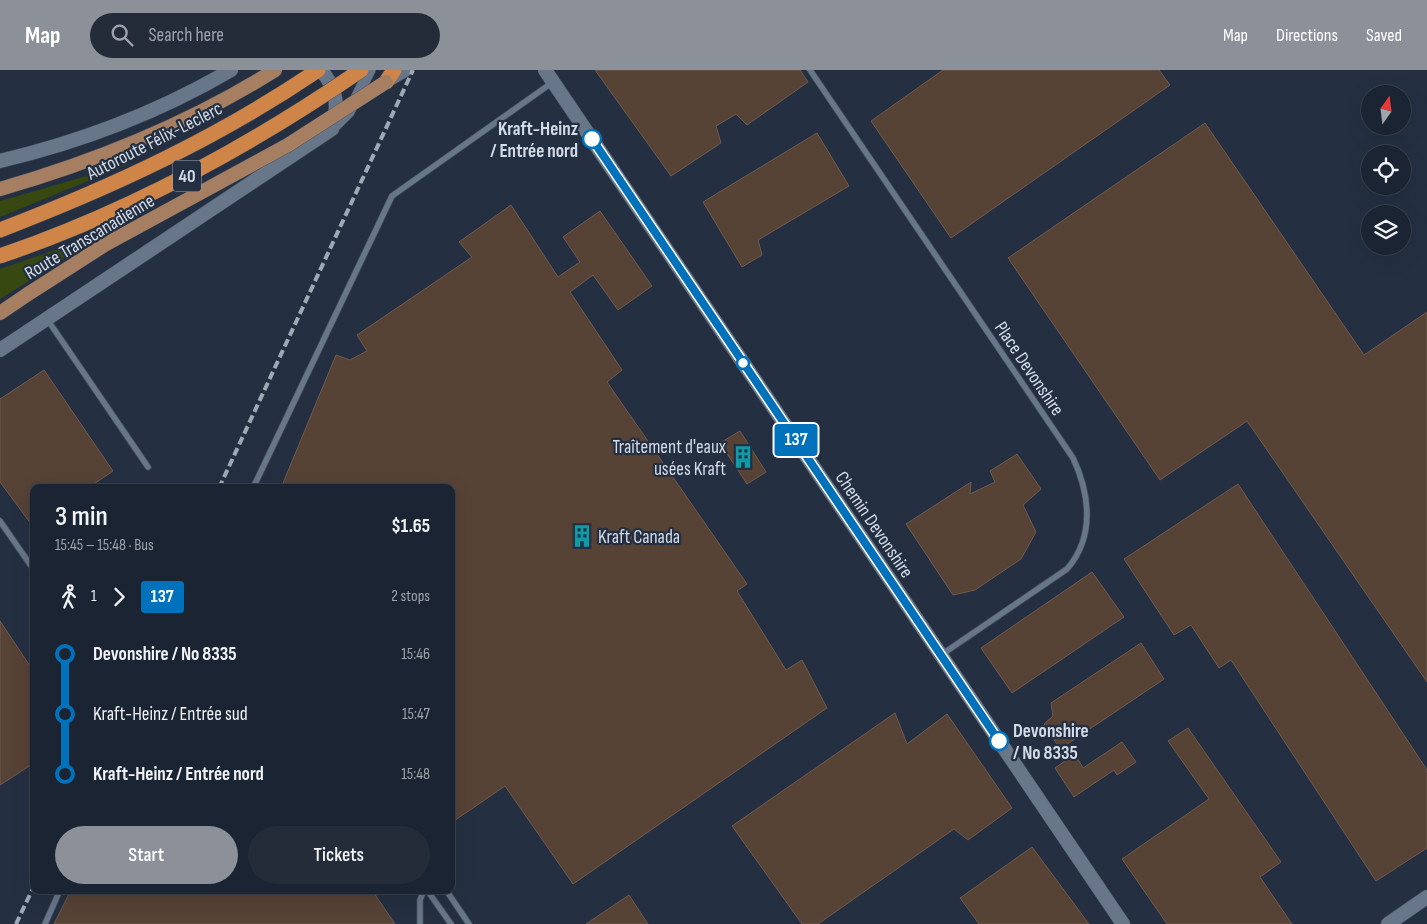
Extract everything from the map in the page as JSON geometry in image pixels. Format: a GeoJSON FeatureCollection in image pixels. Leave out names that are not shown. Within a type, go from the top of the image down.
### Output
{"type":"FeatureCollection","features":[{"type":"Feature","properties":{"kind":"highway","name":"Autoroute Félix-Leclerc"},"geometry":{"type":"LineString","coordinates":[[0,230],[57,209],[149,168],[238,120],[319,70]]}},
{"type":"Feature","properties":{"kind":"highway","name":"40"},"geometry":{"type":"LineString","coordinates":[[0,256],[84,224],[178,180],[277,125],[361,70]]}},
{"type":"Feature","properties":{"kind":"main road"},"geometry":{"type":"LineString","coordinates":[[0,189],[76,166],[134,144],[211,107],[275,70]]}},
{"type":"Feature","properties":{"kind":"main road","name":"Route Transcanadienne"},"geometry":{"type":"LineString","coordinates":[[0,314],[106,244],[288,145],[390,76]]}},
{"type":"Feature","properties":{"kind":"street"},"geometry":{"type":"LineString","coordinates":[[0,161],[114,125],[167,102],[231,70]]}},
{"type":"Feature","properties":{"kind":"street"},"geometry":{"type":"LineString","coordinates":[[319,70],[332,88],[337,109],[332,129]]}},
{"type":"Feature","properties":{"kind":"street"},"geometry":{"type":"LineString","coordinates":[[0,350],[332,129],[349,112],[370,70]]}},
{"type":"Feature","properties":{"kind":"street","name":"Route Transcanadienne"},"geometry":{"type":"LineString","coordinates":[[390,76],[405,70]]}},
{"type":"Feature","properties":{"kind":"street","name":"Chemin Devonshire"},"geometry":{"type":"LineString","coordinates":[[549,76],[1123,924]]}},
{"type":"Feature","properties":{"kind":"street"},"geometry":{"type":"LineString","coordinates":[[1388,924],[1427,897]]}},
{"type":"Feature","properties":{"kind":"lane","name":"Place Devonshire"},"geometry":{"type":"LineString","coordinates":[[810,70],[1073,458],[1085,493],[1088,509],[1083,543],[1078,557],[1067,569],[941,655]]}},
{"type":"Feature","properties":{"kind":"lane"},"geometry":{"type":"LineString","coordinates":[[255,484],[392,196],[549,76]]}},
{"type":"Feature","properties":{"kind":"lane"},"geometry":{"type":"LineString","coordinates":[[47,319],[148,467]]}},
{"type":"Feature","properties":{"kind":"lane"},"geometry":{"type":"LineString","coordinates":[[0,520],[30,564]]}},
{"type":"Feature","properties":{"kind":"lane"},"geometry":{"type":"LineString","coordinates":[[45,924],[58,894]]}},
{"type":"Feature","properties":{"kind":"lane"},"geometry":{"type":"LineString","coordinates":[[420,924],[420,900],[423,894]]}},
{"type":"Feature","properties":{"kind":"lane"},"geometry":{"type":"LineString","coordinates":[[428,894],[450,924]]}},
{"type":"Feature","properties":{"kind":"lane"},"geometry":{"type":"LineString","coordinates":[[449,894],[469,924]]}},
{"type":"Feature","properties":{"kind":"green space"},"geometry":{"type":"Polygon","coordinates":[[[132,163],[0,217],[0,201],[132,163]]]}},
{"type":"Feature","properties":{"kind":"green space"},"geometry":{"type":"Polygon","coordinates":[[[105,233],[0,299],[0,269],[105,233]]]}},
{"type":"Feature","properties":{"kind":"building"},"geometry":{"type":"Polygon","coordinates":[[[595,70],[800,70],[808,82],[747,125],[736,114],[716,126],[721,143],[671,176],[595,70]]]}},
{"type":"Feature","properties":{"kind":"building"},"geometry":{"type":"Polygon","coordinates":[[[943,70],[1159,70],[1170,85],[951,238],[871,121],[943,70]]]}},
{"type":"Feature","properties":{"kind":"building"},"geometry":{"type":"Polygon","coordinates":[[[1205,123],[1364,355],[1427,312],[1427,682],[1247,421],[1160,480],[1008,258],[1205,123]]]}},
{"type":"Feature","properties":{"kind":"building"},"geometry":{"type":"Polygon","coordinates":[[[817,133],[849,186],[758,240],[762,255],[742,267],[703,202],[817,133]]]}},
{"type":"Feature","properties":{"kind":"building","name":"Kraft Canada"},"geometry":{"type":"Polygon","coordinates":[[[511,205],[558,277],[580,262],[563,237],[600,211],[652,286],[618,310],[593,275],[570,292],[622,370],[607,382],[747,584],[737,591],[786,670],[802,660],[827,708],[573,884],[505,786],[455,820],[455,484],[283,484],[336,355],[350,360],[367,351],[357,335],[472,257],[459,242],[511,205]]]}},
{"type":"Feature","properties":{"kind":"building"},"geometry":{"type":"Polygon","coordinates":[[[44,370],[113,471],[94,484],[30,484],[30,523],[0,482],[0,399],[44,370]]]}},
{"type":"Feature","properties":{"kind":"building","name":"Traîtement d'eaux usées Kraft"},"geometry":{"type":"Polygon","coordinates":[[[740,431],[766,472],[747,484],[720,443],[740,431]]]}},
{"type":"Feature","properties":{"kind":"building"},"geometry":{"type":"Polygon","coordinates":[[[1017,454],[1041,489],[1023,505],[1036,532],[1021,559],[975,590],[953,595],[906,524],[971,482],[970,494],[995,482],[990,471],[1017,454]]]}},
{"type":"Feature","properties":{"kind":"building"},"geometry":{"type":"Polygon","coordinates":[[[1238,484],[1427,770],[1427,848],[1376,881],[1231,660],[1219,668],[1191,625],[1174,635],[1124,559],[1238,484]]]}},
{"type":"Feature","properties":{"kind":"building"},"geometry":{"type":"Polygon","coordinates":[[[1092,572],[1124,617],[1012,693],[981,648],[1092,572]]]}},
{"type":"Feature","properties":{"kind":"building"},"geometry":{"type":"Polygon","coordinates":[[[0,621],[30,666],[30,766],[0,785],[0,621]]]}},
{"type":"Feature","properties":{"kind":"building"},"geometry":{"type":"Polygon","coordinates":[[[1141,643],[1164,679],[1060,749],[1044,724],[1053,716],[1051,703],[1141,643]]]}},
{"type":"Feature","properties":{"kind":"building"},"geometry":{"type":"Polygon","coordinates":[[[895,713],[907,744],[947,714],[1012,808],[968,840],[954,829],[818,924],[802,924],[732,826],[895,713]]]}},
{"type":"Feature","properties":{"kind":"building"},"geometry":{"type":"Polygon","coordinates":[[[1188,728],[1281,862],[1260,877],[1292,924],[1167,924],[1122,859],[1209,799],[1168,741],[1188,728]]]}},
{"type":"Feature","properties":{"kind":"building"},"geometry":{"type":"Polygon","coordinates":[[[1122,742],[1136,762],[1117,775],[1114,770],[1074,797],[1055,768],[1075,754],[1083,768],[1122,742]]]}},
{"type":"Feature","properties":{"kind":"building"},"geometry":{"type":"Polygon","coordinates":[[[1032,847],[1089,924],[979,924],[960,898],[1032,847]]]}},
{"type":"Feature","properties":{"kind":"building"},"geometry":{"type":"Polygon","coordinates":[[[69,894],[375,894],[395,924],[54,924],[69,894]]]}},
{"type":"Feature","properties":{"kind":"building"},"geometry":{"type":"Polygon","coordinates":[[[629,895],[648,924],[586,924],[629,895]]]}},
{"type":"Feature","properties":{"kind":"railway"},"geometry":{"type":"LineString","coordinates":[[221,484],[413,70]]}},
{"type":"Feature","properties":{"kind":"railway"},"geometry":{"type":"LineString","coordinates":[[16,924],[30,894]]}},
{"type":"Feature","properties":{"kind":"bus line","name":"137"},"geometry":{"type":"LineString","coordinates":[[592,139],[999,741]]}},
{"type":"Feature","properties":{"kind":"place","name":"Kraft-Heinz / Entrée nord"},"geometry":{"type":"Point","coordinates":[592,139]}},
{"type":"Feature","properties":{"kind":"place","name":"Traîtement d'eaux usées Kraft"},"geometry":{"type":"Point","coordinates":[743,457]}},
{"type":"Feature","properties":{"kind":"place","name":"Kraft Canada"},"geometry":{"type":"Point","coordinates":[582,536]}},
{"type":"Feature","properties":{"kind":"place","name":"Devonshire / No 8335"},"geometry":{"type":"Point","coordinates":[999,741]}}]}
